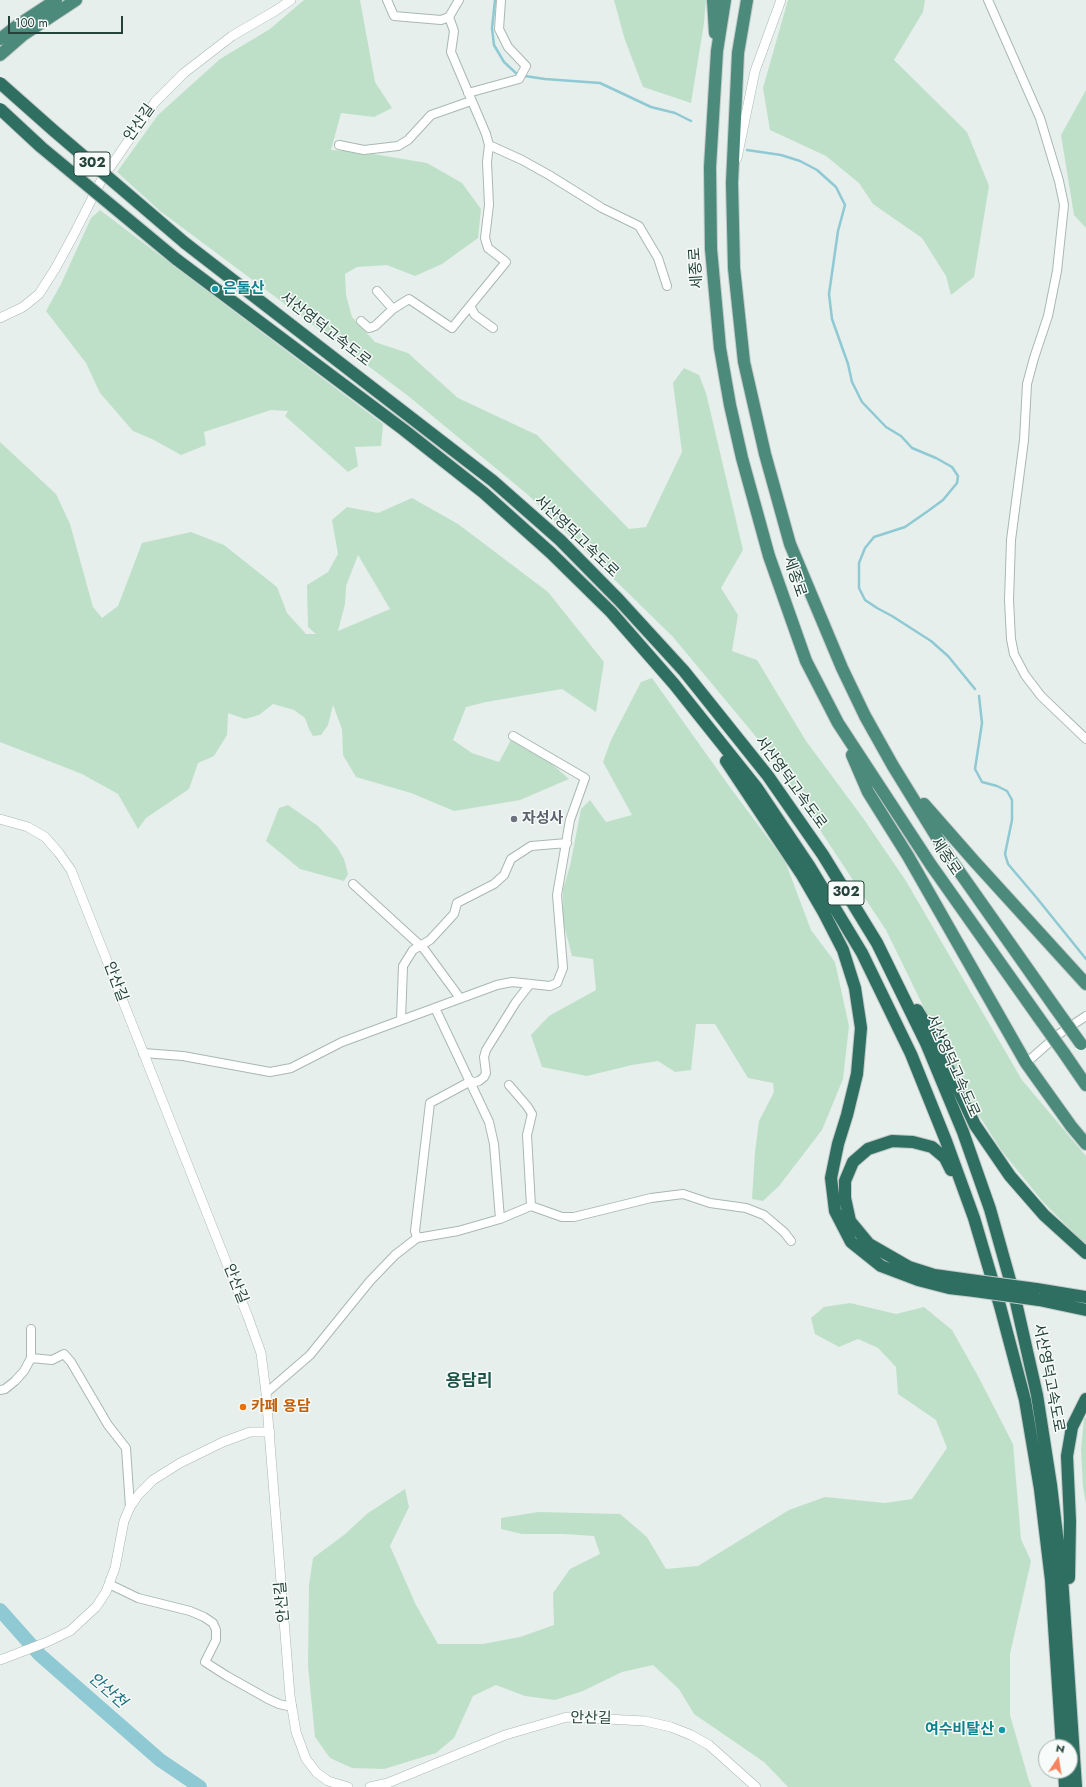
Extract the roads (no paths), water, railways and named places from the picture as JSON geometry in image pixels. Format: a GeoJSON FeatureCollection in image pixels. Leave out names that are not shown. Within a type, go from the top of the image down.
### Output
{"type":"FeatureCollection","features":[{"type":"Feature","properties":{"kind":"highway"},"geometry":{"type":"LineString","coordinates":[[0,39],[18,25],[56,0]]}},
{"type":"Feature","properties":{"kind":"highway"},"geometry":{"type":"LineString","coordinates":[[0,54],[23,35],[76,0]]}},
{"type":"Feature","properties":{"kind":"highway"},"geometry":{"type":"LineString","coordinates":[[713,0],[717,51]]}},
{"type":"Feature","properties":{"kind":"highway","name":"세종로"},"geometry":{"type":"LineString","coordinates":[[725,0],[717,51],[710,167],[711,249],[720,348],[730,405],[742,458],[769,556],[806,661],[838,723],[931,865],[1086,1085]]}},
{"type":"Feature","properties":{"kind":"highway","name":"세종로"},"geometry":{"type":"LineString","coordinates":[[747,0],[738,53],[732,182],[734,268],[744,362],[765,454],[790,544],[842,668],[865,716],[893,766],[949,856],[1084,1048]]}},
{"type":"Feature","properties":{"kind":"highway","name":"서산영덕고속도로"},"geometry":{"type":"LineString","coordinates":[[0,83],[58,136],[185,243],[493,481],[560,540],[603,583],[684,672],[768,776],[823,855],[877,943],[926,1043],[963,1132],[990,1209],[1015,1298],[1037,1395],[1051,1486],[1062,1577],[1076,1787]]}},
{"type":"Feature","properties":{"kind":"highway","name":"서산영덕고속도로"},"geometry":{"type":"LineString","coordinates":[[0,109],[41,147],[176,259],[404,430],[484,493],[551,553],[611,612],[674,684],[757,788],[810,867],[862,953],[911,1054],[946,1141],[974,1218],[1000,1306],[1025,1400],[1040,1489],[1051,1580],[1061,1739]]}},
{"type":"Feature","properties":{"kind":"highway"},"geometry":{"type":"LineString","coordinates":[[674,684],[802,875],[843,950],[848,965],[855,988],[861,1028],[857,1074],[830,1178],[835,1211],[851,1242],[881,1266],[918,1280],[949,1288],[976,1286]]}},
{"type":"Feature","properties":{"kind":"highway"},"geometry":{"type":"LineString","coordinates":[[838,723],[868,792],[908,856],[1026,1063],[1071,1126],[1086,1144]]}},
{"type":"Feature","properties":{"kind":"highway"},"geometry":{"type":"LineString","coordinates":[[893,766],[925,806],[1086,984]]}},
{"type":"Feature","properties":{"kind":"highway"},"geometry":{"type":"LineString","coordinates":[[877,943],[933,1036],[975,1125],[1001,1164],[1044,1215],[1086,1253]]}},
{"type":"Feature","properties":{"kind":"highway"},"geometry":{"type":"LineString","coordinates":[[974,1218],[945,1158],[932,1147],[913,1142],[892,1141],[868,1149],[853,1162],[845,1181],[845,1198],[850,1221],[869,1244],[909,1267],[976,1286],[1038,1295],[1086,1297]]}},
{"type":"Feature","properties":{"kind":"highway"},"geometry":{"type":"LineString","coordinates":[[1038,1295],[1086,1310]]}},
{"type":"Feature","properties":{"kind":"highway"},"geometry":{"type":"LineString","coordinates":[[1067,1645],[1070,1521],[1067,1456],[1072,1427],[1086,1399]]}},
{"type":"Feature","properties":{"kind":"street","name":"안산길"},"geometry":{"type":"LineString","coordinates":[[0,318],[23,307],[39,294],[66,251],[102,179],[155,102],[184,73],[232,36],[291,0]]}},
{"type":"Feature","properties":{"kind":"street"},"geometry":{"type":"LineString","coordinates":[[387,0],[394,16],[441,20],[449,17],[459,0]]}},
{"type":"Feature","properties":{"kind":"street"},"geometry":{"type":"LineString","coordinates":[[468,93],[519,79],[526,66],[508,47],[499,29],[501,0]]}},
{"type":"Feature","properties":{"kind":"street"},"geometry":{"type":"LineString","coordinates":[[732,182],[755,71],[781,0]]}},
{"type":"Feature","properties":{"kind":"street"},"geometry":{"type":"LineString","coordinates":[[988,0],[1040,118],[1064,205],[1054,286],[1048,316],[1034,358],[1028,384],[1024,440],[1011,540],[1009,600],[1011,638],[1014,654],[1025,675],[1041,696],[1084,733]]}},
{"type":"Feature","properties":{"kind":"street"},"geometry":{"type":"LineString","coordinates":[[361,320],[369,328],[375,326],[393,309],[408,299],[452,328],[506,262],[488,248],[485,238],[489,205],[487,162],[489,145],[486,134],[451,52],[454,31],[449,17]]}},
{"type":"Feature","properties":{"kind":"street"},"geometry":{"type":"LineString","coordinates":[[339,145],[364,150],[398,146],[408,140],[431,115],[471,101]]}},
{"type":"Feature","properties":{"kind":"street"},"geometry":{"type":"LineString","coordinates":[[489,145],[529,164],[602,208],[639,226],[658,258],[667,286]]}},
{"type":"Feature","properties":{"kind":"street"},"geometry":{"type":"LineString","coordinates":[[377,291],[393,309]]}},
{"type":"Feature","properties":{"kind":"street"},"geometry":{"type":"LineString","coordinates":[[470,306],[475,315],[492,328]]}},
{"type":"Feature","properties":{"kind":"street"},"geometry":{"type":"LineString","coordinates":[[143,1053],[183,1056],[270,1072],[291,1068],[342,1042],[497,985],[512,982],[550,986],[557,983],[562,974],[563,968],[557,895],[570,820],[585,778],[513,736]]}},
{"type":"Feature","properties":{"kind":"street","name":"안산길"},"geometry":{"type":"LineString","coordinates":[[0,819],[28,827],[44,837],[59,853],[71,870],[261,1353],[270,1432],[292,1707],[296,1732],[306,1759],[317,1773],[328,1781],[348,1787]]}},
{"type":"Feature","properties":{"kind":"street"},"geometry":{"type":"LineString","coordinates":[[401,1020],[403,966],[413,950],[430,940],[454,914],[457,904],[494,884],[504,875],[511,858],[531,846],[566,843]]}},
{"type":"Feature","properties":{"kind":"street"},"geometry":{"type":"LineString","coordinates":[[353,884],[421,946],[460,998]]}},
{"type":"Feature","properties":{"kind":"street"},"geometry":{"type":"LineString","coordinates":[[417,1238],[415,1231],[430,1103],[471,1082],[479,1081],[484,1077],[486,1073],[484,1057],[486,1050],[516,1002],[530,984]]}},
{"type":"Feature","properties":{"kind":"street"},"geometry":{"type":"LineString","coordinates":[[435,1008],[489,1122],[494,1144],[500,1219]]}},
{"type":"Feature","properties":{"kind":"street"},"geometry":{"type":"LineString","coordinates":[[1026,1063],[1059,1034],[1086,1016]]}},
{"type":"Feature","properties":{"kind":"street"},"geometry":{"type":"LineString","coordinates":[[508,1085],[527,1106],[532,1114],[527,1135],[531,1206]]}},
{"type":"Feature","properties":{"kind":"street"},"geometry":{"type":"LineString","coordinates":[[266,1393],[310,1355],[370,1281],[395,1256],[417,1238],[458,1231],[500,1219],[531,1206],[562,1217],[574,1217],[651,1198],[683,1194],[710,1203],[746,1208],[764,1215],[784,1232],[791,1241]]}},
{"type":"Feature","properties":{"kind":"street"},"geometry":{"type":"LineString","coordinates":[[0,1390],[5,1389],[15,1381],[24,1371],[31,1358],[31,1329]]}},
{"type":"Feature","properties":{"kind":"street"},"geometry":{"type":"LineString","coordinates":[[31,1358],[52,1360],[64,1354],[72,1362],[108,1425],[126,1448],[130,1507]]}},
{"type":"Feature","properties":{"kind":"street"},"geometry":{"type":"LineString","coordinates":[[1,1660],[47,1642],[70,1631],[96,1607],[106,1592],[115,1568],[124,1521],[130,1507],[139,1494],[153,1480],[180,1463],[223,1442],[250,1432],[270,1432]]}},
{"type":"Feature","properties":{"kind":"street"},"geometry":{"type":"LineString","coordinates":[[109,1584],[138,1598],[190,1611],[213,1623],[216,1630],[216,1640],[206,1662],[227,1676],[268,1699],[278,1704],[292,1707]]}},
{"type":"Feature","properties":{"kind":"street","name":"안산길"},"geometry":{"type":"LineString","coordinates":[[370,1787],[388,1783],[506,1734],[567,1717],[644,1721],[671,1727],[691,1735],[709,1746],[756,1787]]}},
{"type":"Feature","properties":{"kind":"waterway"},"geometry":{"type":"LineString","coordinates":[[495,0],[492,28],[494,45],[504,62],[518,75],[545,79],[600,83],[651,107],[675,113],[691,121]]}},
{"type":"Feature","properties":{"kind":"waterway"},"geometry":{"type":"LineString","coordinates":[[747,150],[781,155],[800,161],[817,170],[836,187],[845,205],[838,231],[829,294],[832,319],[848,364],[852,382],[862,402],[886,427],[901,436],[912,448],[936,458],[952,467],[958,476],[957,483],[943,500],[928,511],[905,527],[874,537],[865,548],[859,563],[859,588],[865,600],[931,641],[948,656],[975,689]]}},
{"type":"Feature","properties":{"kind":"waterway"},"geometry":{"type":"LineString","coordinates":[[979,696],[982,723],[975,769],[982,782],[997,786],[1007,791],[1012,800],[1012,820],[1005,854],[1008,864],[1086,959]]}},
{"type":"Feature","properties":{"kind":"waterway","name":"안산천"},"geometry":{"type":"LineString","coordinates":[[0,1610],[40,1655],[160,1760],[200,1787]]}},
{"type":"Feature","properties":{"kind":"place","name":"은둘산"},"geometry":{"type":"Point","coordinates":[215,289]}},
{"type":"Feature","properties":{"kind":"place","name":"자성사"},"geometry":{"type":"Point","coordinates":[514,819]}},
{"type":"Feature","properties":{"kind":"place","name":"카페 용담"},"geometry":{"type":"Point","coordinates":[243,1407]}},
{"type":"Feature","properties":{"kind":"place","name":"여수비탈산"},"geometry":{"type":"Point","coordinates":[1002,1730]}},
{"type":"Feature","properties":{"kind":"district","name":"용담리"},"geometry":{"type":"Point","coordinates":[469,1382]}}]}
